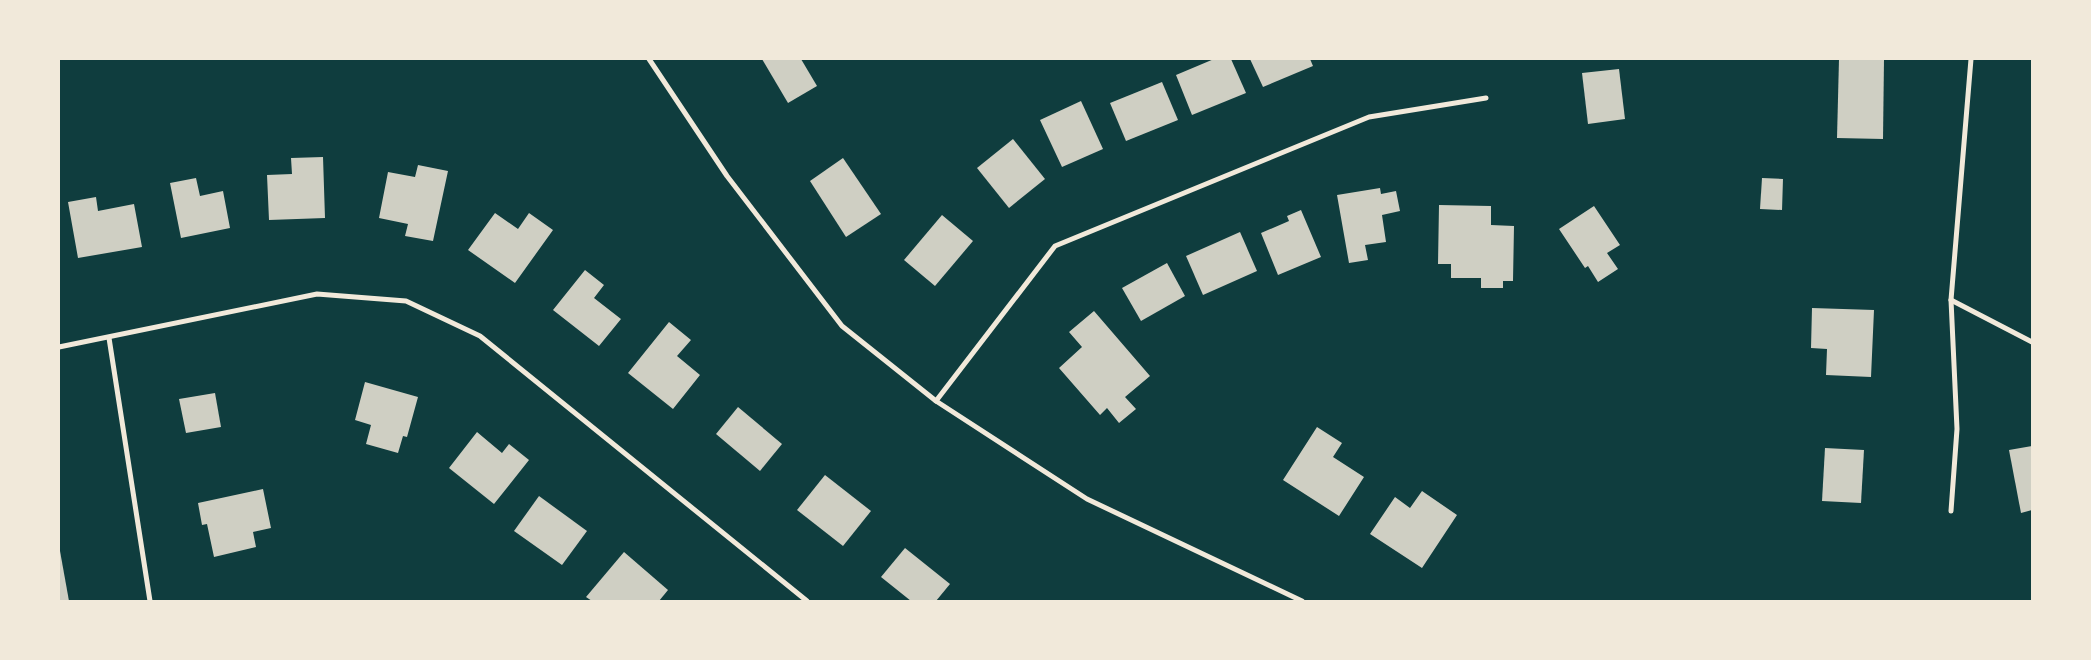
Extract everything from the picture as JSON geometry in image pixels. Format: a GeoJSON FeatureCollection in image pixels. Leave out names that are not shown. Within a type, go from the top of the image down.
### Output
{"type":"FeatureCollection","features":[{"type":"Feature","properties":{"kind":"street"},"geometry":{"type":"LineString","coordinates":[[650,59],[727,176],[842,326],[936,401],[1087,499],[1302,601]]}},
{"type":"Feature","properties":{"kind":"street"},"geometry":{"type":"LineString","coordinates":[[1951,511],[1958,429],[1951,300],[1971,59]]}},
{"type":"Feature","properties":{"kind":"street"},"geometry":{"type":"LineString","coordinates":[[936,401],[1055,246],[1369,117],[1486,98]]}},
{"type":"Feature","properties":{"kind":"street"},"geometry":{"type":"LineString","coordinates":[[59,347],[317,294],[406,301],[480,336],[807,601]]}},
{"type":"Feature","properties":{"kind":"street"},"geometry":{"type":"LineString","coordinates":[[1951,300],[2032,342]]}},
{"type":"Feature","properties":{"kind":"street"},"geometry":{"type":"LineString","coordinates":[[109,338],[150,601]]}},
{"type":"Feature","properties":{"kind":"building"},"geometry":{"type":"Polygon","coordinates":[[[762,59],[801,59],[817,86],[788,103],[762,59]]]}},
{"type":"Feature","properties":{"kind":"building"},"geometry":{"type":"Polygon","coordinates":[[[1214,59],[1231,59],[1246,93],[1192,115],[1176,75],[1214,59]]]}},
{"type":"Feature","properties":{"kind":"building"},"geometry":{"type":"Polygon","coordinates":[[[1250,59],[1310,59],[1313,66],[1263,87],[1250,59]]]}},
{"type":"Feature","properties":{"kind":"building"},"geometry":{"type":"Polygon","coordinates":[[[1839,59],[1884,59],[1883,139],[1837,138],[1839,59]]]}},
{"type":"Feature","properties":{"kind":"building"},"geometry":{"type":"Polygon","coordinates":[[[1619,69],[1625,119],[1588,124],[1582,73],[1619,69]]]}},
{"type":"Feature","properties":{"kind":"building"},"geometry":{"type":"Polygon","coordinates":[[[1162,82],[1178,120],[1126,141],[1110,103],[1162,82]]]}},
{"type":"Feature","properties":{"kind":"building"},"geometry":{"type":"Polygon","coordinates":[[[1081,101],[1103,149],[1062,167],[1040,120],[1081,101]]]}},
{"type":"Feature","properties":{"kind":"building"},"geometry":{"type":"Polygon","coordinates":[[[1013,139],[1045,179],[1009,208],[977,168],[1013,139]]]}},
{"type":"Feature","properties":{"kind":"building"},"geometry":{"type":"Polygon","coordinates":[[[323,157],[325,218],[269,220],[267,175],[292,174],[291,158],[323,157]]]}},
{"type":"Feature","properties":{"kind":"building"},"geometry":{"type":"Polygon","coordinates":[[[843,158],[881,214],[846,237],[810,181],[843,158]]]}},
{"type":"Feature","properties":{"kind":"building"},"geometry":{"type":"Polygon","coordinates":[[[418,165],[448,171],[433,241],[405,236],[408,224],[379,218],[388,172],[415,177],[418,165]]]}},
{"type":"Feature","properties":{"kind":"building"},"geometry":{"type":"Polygon","coordinates":[[[196,178],[200,196],[223,191],[230,228],[181,238],[170,183],[196,178]]]}},
{"type":"Feature","properties":{"kind":"building"},"geometry":{"type":"Polygon","coordinates":[[[1762,178],[1783,179],[1782,210],[1760,209],[1762,178]]]}},
{"type":"Feature","properties":{"kind":"building"},"geometry":{"type":"Polygon","coordinates":[[[1380,188],[1381,194],[1396,191],[1400,211],[1382,215],[1386,242],[1365,245],[1368,260],[1349,263],[1337,195],[1380,188]]]}},
{"type":"Feature","properties":{"kind":"building"},"geometry":{"type":"Polygon","coordinates":[[[96,197],[98,211],[134,204],[142,247],[78,258],[68,202],[96,197]]]}},
{"type":"Feature","properties":{"kind":"building"},"geometry":{"type":"Polygon","coordinates":[[[1439,205],[1491,206],[1491,225],[1514,226],[1513,281],[1503,281],[1503,288],[1481,288],[1481,278],[1451,278],[1451,264],[1438,264],[1439,205]]]}},
{"type":"Feature","properties":{"kind":"building"},"geometry":{"type":"Polygon","coordinates":[[[1594,206],[1620,245],[1607,253],[1618,269],[1598,282],[1588,266],[1585,268],[1559,229],[1594,206]]]}},
{"type":"Feature","properties":{"kind":"building"},"geometry":{"type":"Polygon","coordinates":[[[1301,210],[1321,257],[1278,275],[1261,233],[1289,221],[1287,216],[1301,210]]]}},
{"type":"Feature","properties":{"kind":"building"},"geometry":{"type":"Polygon","coordinates":[[[495,213],[518,229],[529,213],[553,230],[515,283],[468,250],[495,213]]]}},
{"type":"Feature","properties":{"kind":"building"},"geometry":{"type":"Polygon","coordinates":[[[942,215],[973,241],[935,286],[904,260],[942,215]]]}},
{"type":"Feature","properties":{"kind":"building"},"geometry":{"type":"Polygon","coordinates":[[[1240,232],[1257,271],[1203,295],[1186,256],[1240,232]]]}},
{"type":"Feature","properties":{"kind":"building"},"geometry":{"type":"Polygon","coordinates":[[[1167,263],[1185,296],[1141,321],[1122,288],[1167,263]]]}},
{"type":"Feature","properties":{"kind":"building"},"geometry":{"type":"Polygon","coordinates":[[[585,270],[604,285],[594,298],[621,319],[599,346],[553,310],[585,270]]]}},
{"type":"Feature","properties":{"kind":"building"},"geometry":{"type":"Polygon","coordinates":[[[1812,308],[1874,310],[1871,377],[1826,375],[1827,349],[1811,348],[1812,308]]]}},
{"type":"Feature","properties":{"kind":"building"},"geometry":{"type":"Polygon","coordinates":[[[1094,311],[1150,376],[1125,397],[1136,409],[1119,423],[1107,408],[1100,415],[1059,368],[1082,347],[1069,332],[1094,311]]]}},
{"type":"Feature","properties":{"kind":"building"},"geometry":{"type":"Polygon","coordinates":[[[669,322],[691,340],[677,356],[700,375],[673,409],[628,373],[669,322]]]}},
{"type":"Feature","properties":{"kind":"building"},"geometry":{"type":"Polygon","coordinates":[[[365,382],[418,397],[407,437],[403,436],[398,453],[366,444],[371,425],[355,420],[365,382]]]}},
{"type":"Feature","properties":{"kind":"building"},"geometry":{"type":"Polygon","coordinates":[[[215,393],[221,427],[186,433],[179,399],[215,393]]]}},
{"type":"Feature","properties":{"kind":"building"},"geometry":{"type":"Polygon","coordinates":[[[738,407],[782,444],[760,471],[716,434],[738,407]]]}},
{"type":"Feature","properties":{"kind":"building"},"geometry":{"type":"Polygon","coordinates":[[[1317,427],[1342,443],[1333,457],[1364,477],[1339,516],[1283,480],[1317,427]]]}},
{"type":"Feature","properties":{"kind":"building"},"geometry":{"type":"Polygon","coordinates":[[[477,432],[502,453],[509,444],[529,460],[494,504],[449,468],[477,432]]]}},
{"type":"Feature","properties":{"kind":"building"},"geometry":{"type":"Polygon","coordinates":[[[2032,446],[2032,510],[2021,513],[2009,450],[2032,446]]]}},
{"type":"Feature","properties":{"kind":"building"},"geometry":{"type":"Polygon","coordinates":[[[1825,448],[1864,450],[1861,503],[1822,501],[1825,448]]]}},
{"type":"Feature","properties":{"kind":"building"},"geometry":{"type":"Polygon","coordinates":[[[825,475],[871,511],[843,546],[797,510],[825,475]]]}},
{"type":"Feature","properties":{"kind":"building"},"geometry":{"type":"Polygon","coordinates":[[[263,489],[271,528],[253,532],[256,547],[214,557],[207,524],[202,525],[198,503],[263,489]]]}},
{"type":"Feature","properties":{"kind":"building"},"geometry":{"type":"Polygon","coordinates":[[[1422,491],[1457,515],[1422,568],[1370,534],[1395,497],[1410,508],[1422,491]]]}},
{"type":"Feature","properties":{"kind":"building"},"geometry":{"type":"Polygon","coordinates":[[[539,496],[587,531],[562,565],[514,531],[539,496]]]}},
{"type":"Feature","properties":{"kind":"building"},"geometry":{"type":"Polygon","coordinates":[[[905,548],[950,584],[936,601],[911,601],[881,577],[905,548]]]}},
{"type":"Feature","properties":{"kind":"building"},"geometry":{"type":"Polygon","coordinates":[[[60,551],[69,601],[59,601],[60,551]]]}},
{"type":"Feature","properties":{"kind":"building"},"geometry":{"type":"Polygon","coordinates":[[[624,552],[668,590],[659,601],[592,601],[586,597],[624,552]]]}}]}
